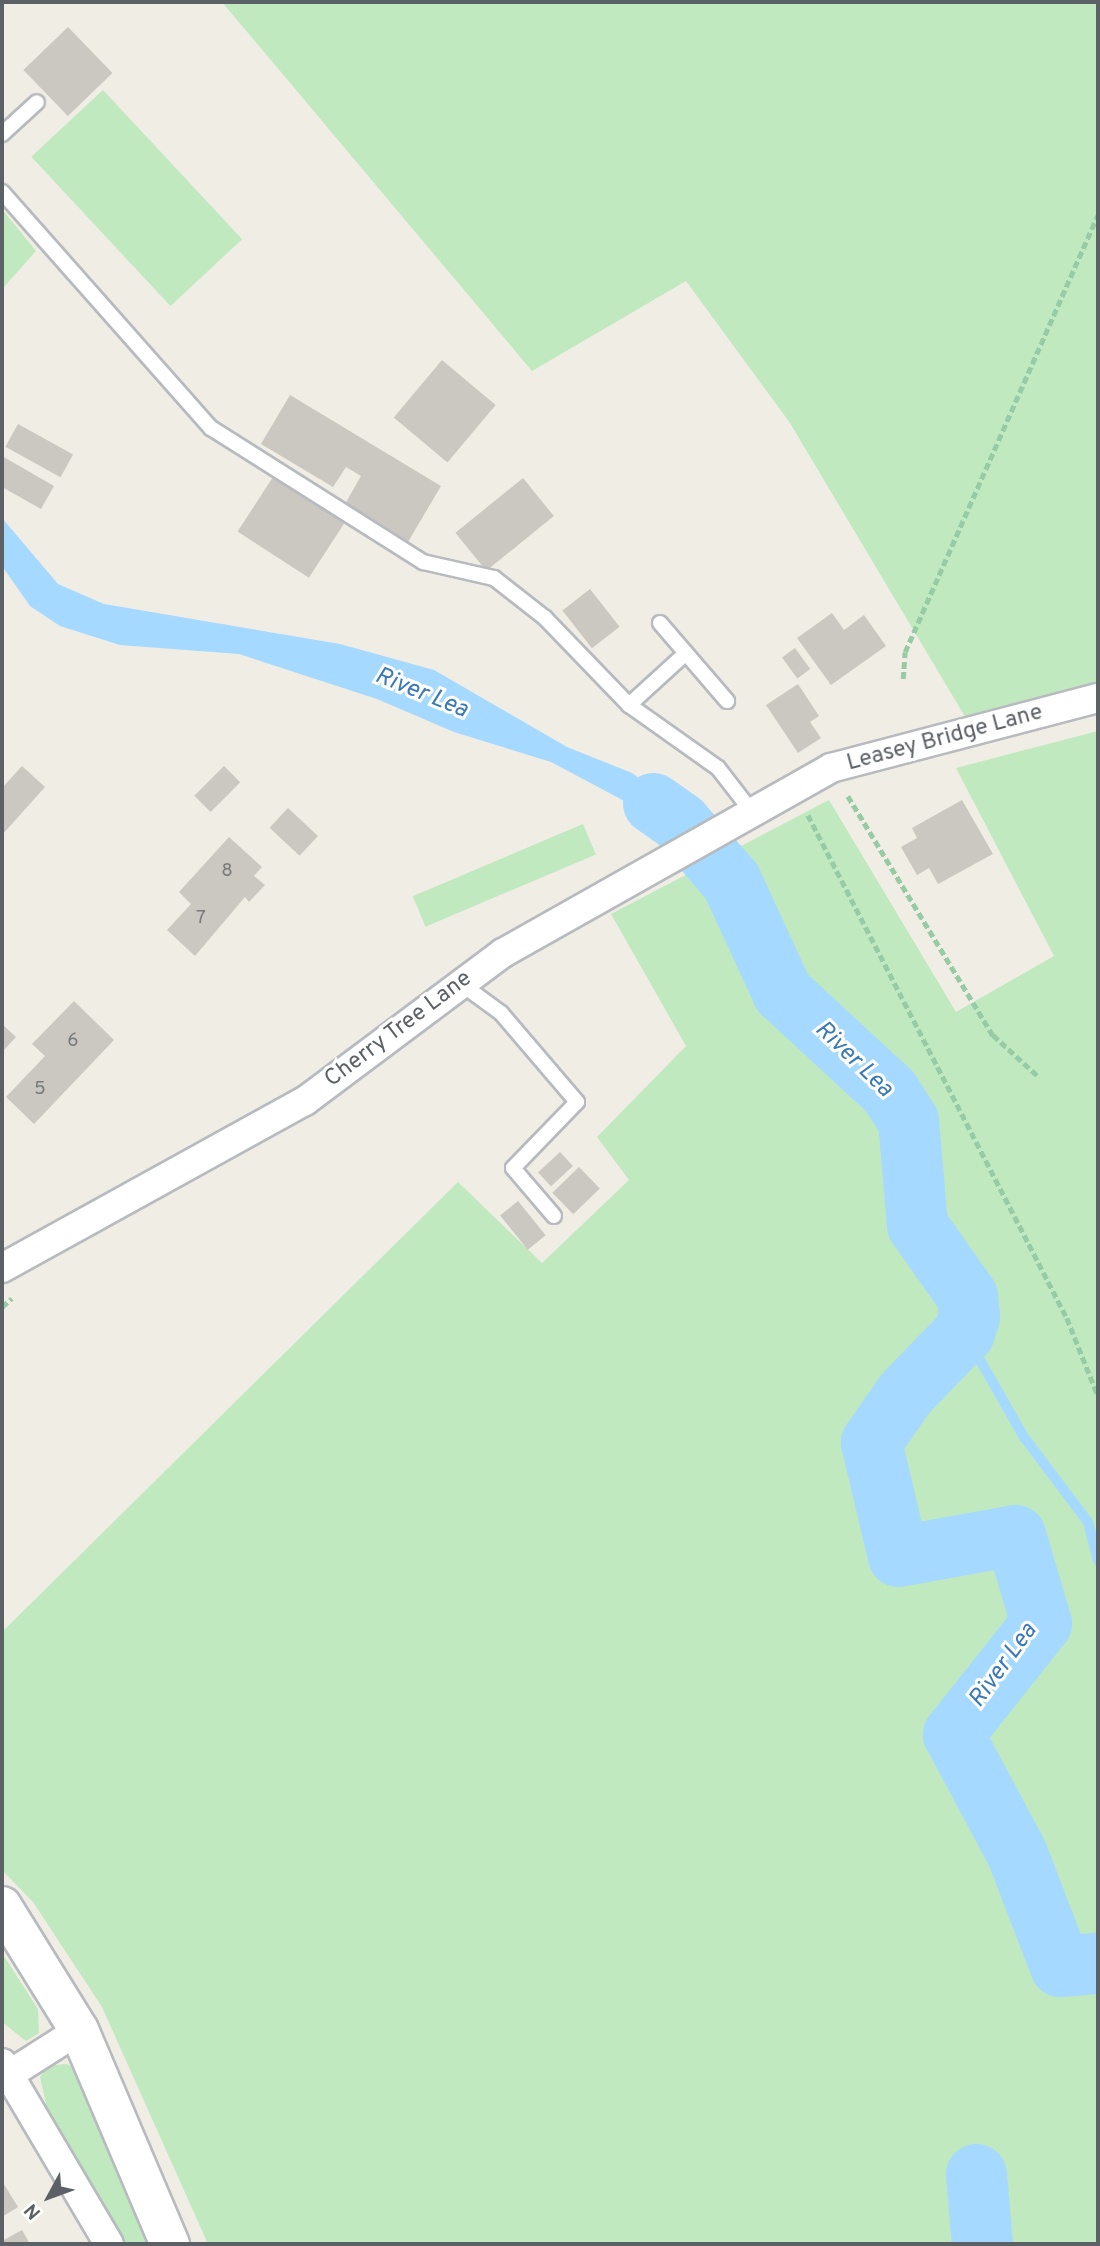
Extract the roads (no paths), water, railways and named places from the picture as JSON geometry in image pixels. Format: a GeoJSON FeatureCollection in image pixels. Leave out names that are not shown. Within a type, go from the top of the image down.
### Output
{"type":"FeatureCollection","features":[{"type":"Feature","properties":{"kind":"main road"},"geometry":{"type":"LineString","coordinates":[[2,1906],[79,2030],[170,2244]]}},
{"type":"Feature","properties":{"kind":"street","name":"Leasey Bridge Lane"},"geometry":{"type":"LineString","coordinates":[[794,788],[831,768],[1098,698]]}},
{"type":"Feature","properties":{"kind":"street","name":"Cherry Tree Lane"},"geometry":{"type":"LineString","coordinates":[[2,1268],[305,1101],[459,982],[794,788]]}},
{"type":"Feature","properties":{"kind":"street"},"geometry":{"type":"LineString","coordinates":[[79,2030],[6,2068],[109,2244]]}},
{"type":"Feature","properties":{"kind":"lane"},"geometry":{"type":"LineString","coordinates":[[2,134],[37,102]]}},
{"type":"Feature","properties":{"kind":"lane"},"geometry":{"type":"LineString","coordinates":[[2,192],[211,428],[422,562],[494,578],[545,618],[629,705],[718,768],[752,812]]}},
{"type":"Feature","properties":{"kind":"lane"},"geometry":{"type":"LineString","coordinates":[[660,623],[727,701]]}},
{"type":"Feature","properties":{"kind":"lane"},"geometry":{"type":"LineString","coordinates":[[629,705],[686,653]]}},
{"type":"Feature","properties":{"kind":"lane"},"geometry":{"type":"LineString","coordinates":[[459,982],[500,1013],[577,1102],[513,1168],[554,1216]]}},
{"type":"Feature","properties":{"kind":"water"},"geometry":{"type":"Polygon","coordinates":[[[2,518],[58,584],[104,604],[340,644],[434,670],[567,747],[632,773],[687,813],[726,854],[704,866],[630,804],[551,762],[454,732],[377,699],[239,654],[120,645],[60,626],[30,606],[2,566],[2,518]]]}},
{"type":"Feature","properties":{"kind":"waterway","name":"River Lea"},"geometry":{"type":"LineString","coordinates":[[653,803],[680,822],[731,881],[782,992],[889,1091],[908,1120],[917,1225],[967,1296],[969,1316],[964,1332],[905,1393],[871,1442],[898,1556],[1015,1535],[1041,1623],[953,1734],[1017,1854],[1060,1966],[1098,1963]]}},
{"type":"Feature","properties":{"kind":"waterway"},"geometry":{"type":"LineString","coordinates":[[964,1332],[1024,1437],[1088,1522],[1098,1561]]}},
{"type":"Feature","properties":{"kind":"waterway"},"geometry":{"type":"LineString","coordinates":[[976,2174],[982,2244]]}}]}
